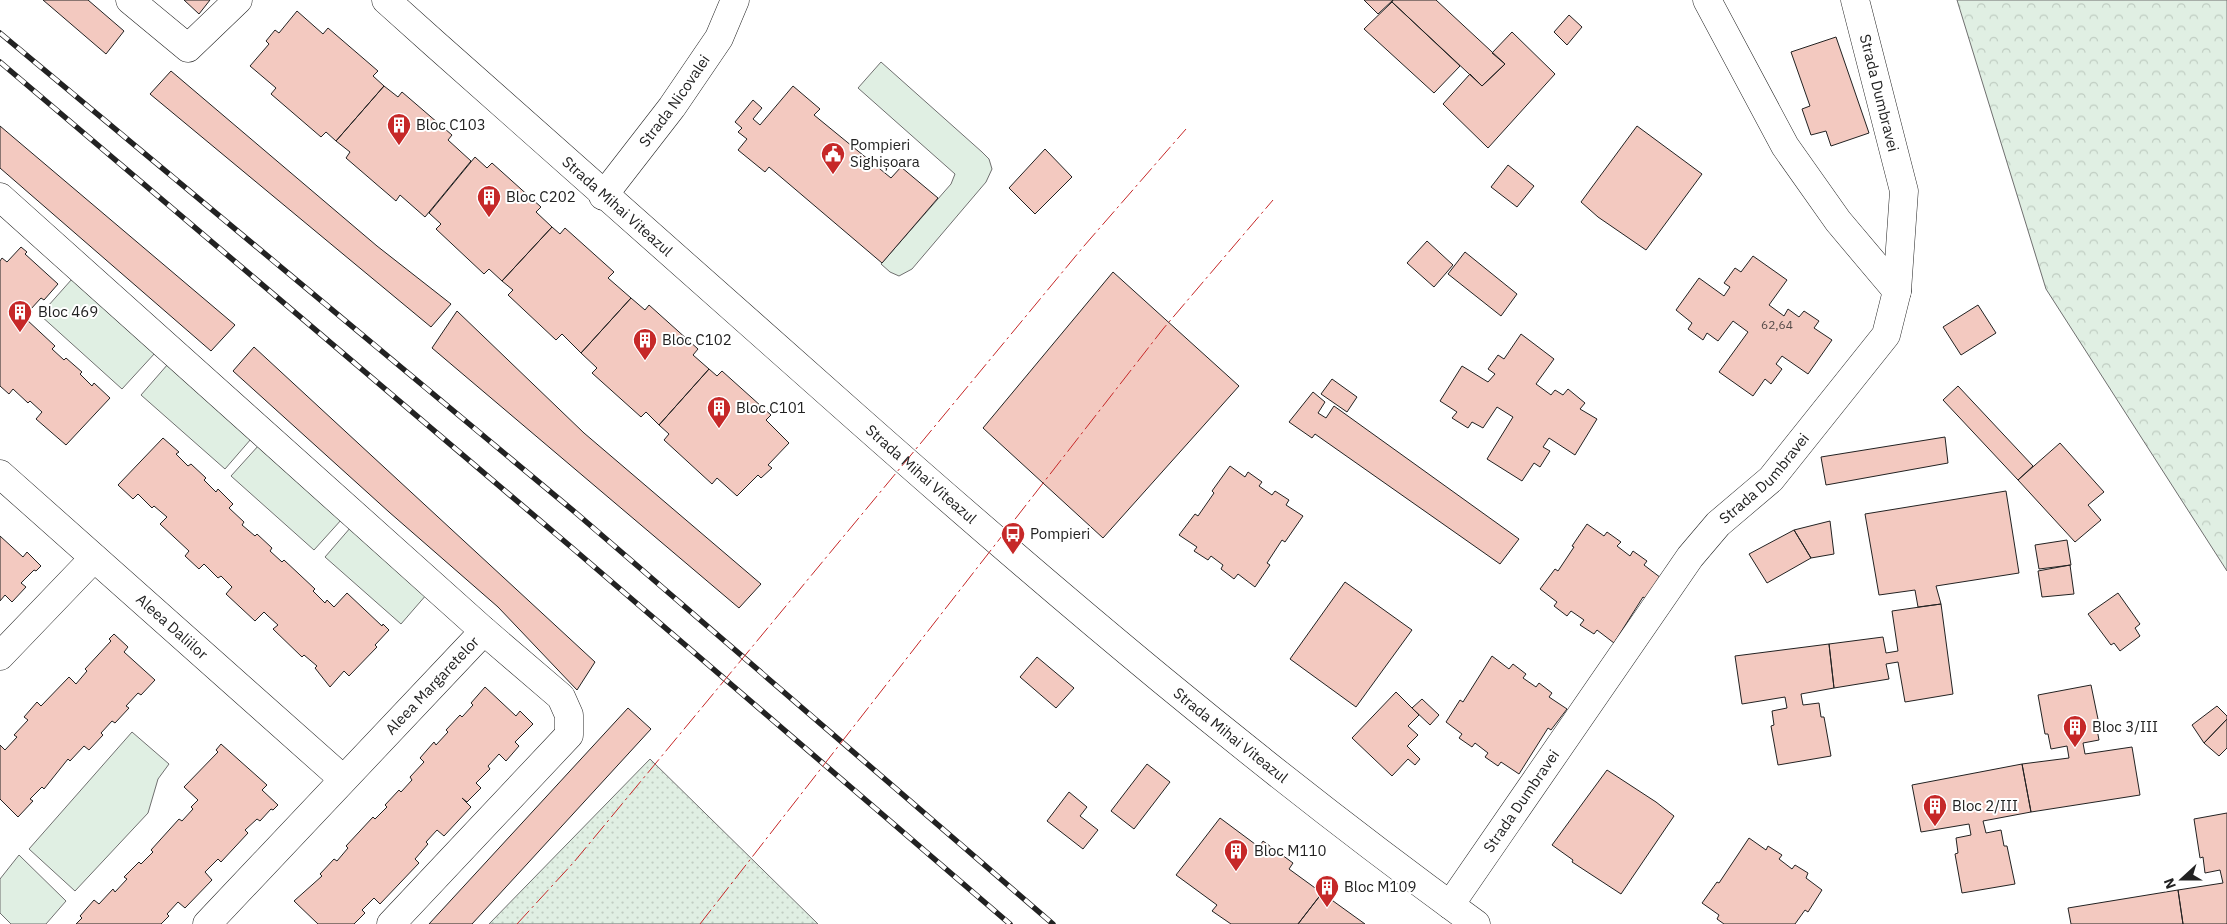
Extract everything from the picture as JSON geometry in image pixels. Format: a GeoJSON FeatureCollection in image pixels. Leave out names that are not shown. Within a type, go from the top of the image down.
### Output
{"type":"FeatureCollection","features":[{"type":"Feature","properties":{"kind":"main road"},"geometry":{"type":"LineString","coordinates":[[130,0],[188,48],[238,0]]}},
{"type":"Feature","properties":{"kind":"main road","name":"Strada Mihai Viteazul"},"geometry":{"type":"LineString","coordinates":[[386,0],[603,196],[998,542],[1229,736],[1476,924]]}},
{"type":"Feature","properties":{"kind":"main road","name":"Strada Nicovalei"},"geometry":{"type":"LineString","coordinates":[[603,196],[672,108],[719,38],[735,0]]}},
{"type":"Feature","properties":{"kind":"main road"},"geometry":{"type":"LineString","coordinates":[[1707,0],[1785,146],[1838,221],[1896,291]]}},
{"type":"Feature","properties":{"kind":"main road","name":"Strada Dumbravei"},"geometry":{"type":"LineString","coordinates":[[1450,905],[1690,557],[1718,524],[1771,480],[1886,336],[1896,291],[1904,191],[1855,0]]}},
{"type":"Feature","properties":{"kind":"main road"},"geometry":{"type":"LineString","coordinates":[[0,197],[484,631]]}},
{"type":"Feature","properties":{"kind":"main road","name":"Aleea Daliilor"},"geometry":{"type":"LineString","coordinates":[[0,474],[343,779]]}},
{"type":"Feature","properties":{"kind":"main road"},"geometry":{"type":"LineString","coordinates":[[0,656],[94,558]]}},
{"type":"Feature","properties":{"kind":"main road","name":"Aleea Margaretelor"},"geometry":{"type":"LineString","coordinates":[[207,924],[484,631],[561,697],[569,715],[569,735],[391,924]]}},
{"type":"Feature","properties":{"kind":"green space"},"geometry":{"type":"Polygon","coordinates":[[[1957,0],[2227,0],[2227,571],[2046,289],[1957,0]]]}},
{"type":"Feature","properties":{"kind":"green space"},"geometry":{"type":"Polygon","coordinates":[[[881,62],[982,152],[989,159],[992,169],[986,182],[912,269],[899,276],[890,272],[881,264],[951,184],[955,174],[858,88],[881,62]]]}},
{"type":"Feature","properties":{"kind":"green space"},"geometry":{"type":"Polygon","coordinates":[[[72,279],[155,353],[122,389],[40,315],[72,279]]]}},
{"type":"Feature","properties":{"kind":"green space"},"geometry":{"type":"Polygon","coordinates":[[[168,364],[251,439],[225,469],[141,395],[168,364]]]}},
{"type":"Feature","properties":{"kind":"green space"},"geometry":{"type":"Polygon","coordinates":[[[259,445],[342,519],[314,550],[231,476],[259,445]]]}},
{"type":"Feature","properties":{"kind":"green space"},"geometry":{"type":"Polygon","coordinates":[[[351,527],[427,594],[401,624],[325,557],[351,527]]]}},
{"type":"Feature","properties":{"kind":"green space"},"geometry":{"type":"Polygon","coordinates":[[[132,732],[169,764],[158,779],[148,813],[75,891],[29,849],[132,732]]]}},
{"type":"Feature","properties":{"kind":"green space"},"geometry":{"type":"Polygon","coordinates":[[[650,759],[818,924],[489,924],[650,759]]]}},
{"type":"Feature","properties":{"kind":"green space"},"geometry":{"type":"Polygon","coordinates":[[[19,855],[66,901],[46,924],[11,924],[0,913],[0,879],[19,855]]]}},
{"type":"Feature","properties":{"kind":"building"},"geometry":{"type":"Polygon","coordinates":[[[43,0],[88,0],[124,31],[106,54],[43,0]]]}},
{"type":"Feature","properties":{"kind":"building"},"geometry":{"type":"Polygon","coordinates":[[[184,0],[210,0],[199,14],[184,0]]]}},
{"type":"Feature","properties":{"kind":"building"},"geometry":{"type":"Polygon","coordinates":[[[1364,0],[1393,0],[1378,14],[1364,0]]]}},
{"type":"Feature","properties":{"kind":"building"},"geometry":{"type":"Polygon","coordinates":[[[1393,0],[1436,0],[1505,64],[1482,86],[1392,2],[1393,0]]]}},
{"type":"Feature","properties":{"kind":"building"},"geometry":{"type":"Polygon","coordinates":[[[1392,2],[1460,66],[1434,93],[1364,29],[1392,2]]]}},
{"type":"Feature","properties":{"kind":"building"},"geometry":{"type":"Polygon","coordinates":[[[297,11],[323,34],[328,28],[378,71],[373,76],[384,86],[336,141],[326,132],[321,137],[271,94],[276,88],[250,66],[269,44],[266,41],[275,30],[279,33],[297,11]]]}},
{"type":"Feature","properties":{"kind":"building"},"geometry":{"type":"Polygon","coordinates":[[[1569,15],[1582,27],[1567,45],[1554,32],[1569,15]]]}},
{"type":"Feature","properties":{"kind":"building"},"geometry":{"type":"Polygon","coordinates":[[[1512,32],[1555,74],[1488,148],[1443,104],[1470,74],[1482,86],[1505,64],[1492,53],[1512,32]]]}},
{"type":"Feature","properties":{"kind":"building"},"geometry":{"type":"Polygon","coordinates":[[[1836,37],[1869,133],[1831,146],[1826,131],[1811,135],[1802,109],[1810,106],[1791,52],[1836,37]]]}},
{"type":"Feature","properties":{"kind":"building"},"geometry":{"type":"Polygon","coordinates":[[[171,71],[377,246],[451,304],[431,327],[150,94],[171,71]]]}},
{"type":"Feature","properties":{"kind":"building","name":"Bloc C103"},"geometry":{"type":"Polygon","coordinates":[[[384,86],[398,97],[402,92],[452,135],[448,140],[471,161],[425,217],[400,195],[396,201],[346,158],[350,152],[336,141],[384,86]]]}},
{"type":"Feature","properties":{"kind":"building","name":"Pompieri Sighișoara"},"geometry":{"type":"Polygon","coordinates":[[[793,86],[820,109],[814,115],[891,178],[901,167],[938,198],[882,263],[769,167],[765,172],[738,150],[747,139],[738,132],[742,128],[735,122],[753,100],[762,108],[753,119],[760,125],[793,86]]]}},
{"type":"Feature","properties":{"kind":"building"},"geometry":{"type":"Polygon","coordinates":[[[0,126],[235,325],[211,351],[0,168],[0,126]]]}},
{"type":"Feature","properties":{"kind":"building"},"geometry":{"type":"Polygon","coordinates":[[[1637,126],[1702,174],[1646,250],[1598,217],[1581,202],[1637,126]]]}},
{"type":"Feature","properties":{"kind":"building"},"geometry":{"type":"Polygon","coordinates":[[[1045,149],[1072,177],[1035,214],[1009,188],[1045,149]]]}},
{"type":"Feature","properties":{"kind":"building","name":"Bloc C202"},"geometry":{"type":"Polygon","coordinates":[[[475,157],[487,168],[492,163],[541,207],[536,212],[552,227],[502,281],[489,269],[484,274],[436,229],[441,224],[429,213],[475,157]]]}},
{"type":"Feature","properties":{"kind":"building"},"geometry":{"type":"Polygon","coordinates":[[[1508,165],[1534,186],[1517,207],[1491,187],[1508,165]]]}},
{"type":"Feature","properties":{"kind":"building"},"geometry":{"type":"Polygon","coordinates":[[[552,227],[560,234],[565,228],[614,272],[608,278],[631,298],[581,353],[562,334],[556,340],[508,295],[513,290],[502,281],[552,227]]]}},
{"type":"Feature","properties":{"kind":"building"},"geometry":{"type":"Polygon","coordinates":[[[1427,241],[1453,265],[1434,287],[1407,263],[1427,241]]]}},
{"type":"Feature","properties":{"kind":"building","name":"Bloc 469"},"geometry":{"type":"Polygon","coordinates":[[[21,247],[27,252],[25,254],[58,284],[44,300],[41,298],[30,310],[32,312],[26,319],[55,346],[52,349],[82,372],[80,374],[92,386],[94,383],[110,398],[66,445],[36,419],[42,412],[30,401],[28,403],[13,389],[9,394],[0,386],[0,261],[2,258],[7,262],[21,247]]]}},
{"type":"Feature","properties":{"kind":"building"},"geometry":{"type":"Polygon","coordinates":[[[1465,252],[1517,294],[1501,316],[1448,274],[1465,252]]]}},
{"type":"Feature","properties":{"kind":"building"},"geometry":{"type":"Polygon","coordinates":[[[1753,256],[1787,280],[1769,305],[1784,316],[1788,309],[1799,317],[1804,311],[1819,321],[1814,328],[1832,340],[1808,374],[1782,356],[1776,364],[1782,369],[1771,384],[1765,379],[1753,396],[1719,372],[1748,332],[1733,321],[1718,341],[1707,333],[1703,340],[1688,329],[1692,323],[1676,310],[1699,278],[1724,296],[1730,287],[1724,283],[1735,268],[1741,272],[1753,256]]]}},
{"type":"Feature","properties":{"kind":"building"},"geometry":{"type":"Polygon","coordinates":[[[1113,272],[1239,386],[1103,538],[983,428],[1113,272]]]}},
{"type":"Feature","properties":{"kind":"building","name":"Bloc C102"},"geometry":{"type":"Polygon","coordinates":[[[631,298],[645,310],[649,305],[698,349],[693,355],[709,369],[659,425],[646,412],[641,417],[592,373],[597,368],[581,353],[631,298]]]}},
{"type":"Feature","properties":{"kind":"building"},"geometry":{"type":"Polygon","coordinates":[[[1978,305],[1996,333],[1961,355],[1943,327],[1978,305]]]}},
{"type":"Feature","properties":{"kind":"building"},"geometry":{"type":"Polygon","coordinates":[[[457,311],[584,433],[761,584],[739,608],[432,348],[457,311]]]}},
{"type":"Feature","properties":{"kind":"building"},"geometry":{"type":"Polygon","coordinates":[[[1521,334],[1554,359],[1536,384],[1551,395],[1555,390],[1563,395],[1568,389],[1585,403],[1580,409],[1597,419],[1575,455],[1549,438],[1543,447],[1550,451],[1540,467],[1534,463],[1522,481],[1487,459],[1513,417],[1497,407],[1483,428],[1472,422],[1468,428],[1452,418],[1457,412],[1440,401],[1462,366],[1488,382],[1495,374],[1488,369],[1498,355],[1504,359],[1521,334]]]}},
{"type":"Feature","properties":{"kind":"building"},"geometry":{"type":"Polygon","coordinates":[[[254,347],[595,662],[577,690],[498,607],[389,512],[233,371],[254,347]]]}},
{"type":"Feature","properties":{"kind":"building","name":"Bloc C101"},"geometry":{"type":"Polygon","coordinates":[[[709,369],[717,376],[722,371],[771,415],[766,420],[789,443],[768,465],[772,468],[761,478],[758,475],[737,496],[717,478],[712,484],[664,440],[669,434],[659,425],[709,369]]]}},
{"type":"Feature","properties":{"kind":"building"},"geometry":{"type":"Polygon","coordinates":[[[1332,379],[1357,397],[1347,412],[1321,394],[1332,379]]]}},
{"type":"Feature","properties":{"kind":"building"},"geometry":{"type":"Polygon","coordinates":[[[1958,386],[2033,466],[2018,480],[1943,400],[1958,386]]]}},
{"type":"Feature","properties":{"kind":"building"},"geometry":{"type":"Polygon","coordinates":[[[1313,392],[1325,402],[1318,413],[1326,418],[1334,406],[1519,539],[1500,564],[1315,434],[1312,438],[1289,422],[1313,392]]]}},
{"type":"Feature","properties":{"kind":"building"},"geometry":{"type":"Polygon","coordinates":[[[1945,437],[1948,463],[1826,485],[1821,457],[1945,437]]]}},
{"type":"Feature","properties":{"kind":"building"},"geometry":{"type":"Polygon","coordinates":[[[163,438],[179,452],[176,454],[188,466],[191,464],[206,478],[204,480],[216,492],[218,489],[233,504],[229,508],[244,522],[242,525],[255,536],[257,534],[272,548],[270,551],[282,562],[284,560],[315,589],[313,591],[325,603],[327,600],[334,607],[347,593],[382,626],[383,624],[389,630],[375,645],[377,647],[349,676],[344,671],[330,687],[315,668],[317,666],[304,655],[302,657],[273,629],[278,625],[264,612],[255,621],[226,594],[232,587],[221,576],[218,578],[204,564],[199,569],[185,556],[189,551],[160,524],[167,517],[154,506],[152,508],[138,494],[133,499],[118,485],[163,438]]]}},
{"type":"Feature","properties":{"kind":"building"},"geometry":{"type":"Polygon","coordinates":[[[2060,443],[2104,492],[2088,505],[2101,520],[2075,542],[2018,480],[2060,443]]]}},
{"type":"Feature","properties":{"kind":"building"},"geometry":{"type":"Polygon","coordinates":[[[1230,466],[1245,477],[1248,472],[1262,482],[1259,486],[1272,495],[1275,491],[1289,500],[1286,505],[1303,516],[1285,542],[1282,540],[1267,563],[1270,565],[1255,587],[1238,574],[1234,579],[1221,569],[1223,565],[1211,556],[1208,560],[1194,551],[1197,547],[1179,535],[1195,514],[1198,516],[1214,493],[1212,491],[1230,466]]]}},
{"type":"Feature","properties":{"kind":"building"},"geometry":{"type":"Polygon","coordinates":[[[2006,491],[2019,573],[1936,586],[1941,604],[1918,607],[1915,590],[1879,595],[1865,514],[2006,491]]]}},
{"type":"Feature","properties":{"kind":"building"},"geometry":{"type":"Polygon","coordinates":[[[1830,521],[1834,554],[1811,558],[1794,530],[1830,521]]]}},
{"type":"Feature","properties":{"kind":"building"},"geometry":{"type":"Polygon","coordinates":[[[1587,524],[1604,536],[1607,532],[1621,542],[1617,546],[1630,556],[1633,551],[1647,561],[1644,565],[1661,578],[1646,599],[1643,597],[1614,643],[1597,630],[1594,634],[1580,625],[1584,620],[1571,611],[1567,616],[1554,606],[1557,602],[1540,589],[1555,569],[1558,571],[1587,524]]]}},
{"type":"Feature","properties":{"kind":"building"},"geometry":{"type":"Polygon","coordinates":[[[1794,530],[1811,558],[1767,583],[1749,554],[1794,530]]]}},
{"type":"Feature","properties":{"kind":"building"},"geometry":{"type":"Polygon","coordinates":[[[0,536],[23,557],[27,552],[41,566],[21,583],[26,587],[12,602],[5,595],[0,601],[0,536]]]}},
{"type":"Feature","properties":{"kind":"building"},"geometry":{"type":"Polygon","coordinates":[[[2067,540],[2071,565],[2039,569],[2035,545],[2067,540]]]}},
{"type":"Feature","properties":{"kind":"building"},"geometry":{"type":"Polygon","coordinates":[[[2070,565],[2074,594],[2042,597],[2038,571],[2070,565]]]}},
{"type":"Feature","properties":{"kind":"building"},"geometry":{"type":"Polygon","coordinates":[[[1345,582],[1412,630],[1356,707],[1290,659],[1345,582]]]}},
{"type":"Feature","properties":{"kind":"building"},"geometry":{"type":"Polygon","coordinates":[[[2118,593],[2140,624],[2135,628],[2140,636],[2120,651],[2114,643],[2111,645],[2088,614],[2118,593]]]}},
{"type":"Feature","properties":{"kind":"building"},"geometry":{"type":"Polygon","coordinates":[[[1941,604],[1953,694],[1905,702],[1898,662],[1886,664],[1889,679],[1834,688],[1829,644],[1883,637],[1886,653],[1898,651],[1892,611],[1941,604]]]}},
{"type":"Feature","properties":{"kind":"building"},"geometry":{"type":"Polygon","coordinates":[[[114,634],[128,647],[124,652],[155,680],[141,695],[138,693],[126,706],[129,708],[115,723],[112,721],[101,733],[103,735],[89,750],[84,746],[70,761],[68,759],[44,789],[42,787],[30,799],[33,801],[18,817],[0,799],[0,745],[5,750],[17,737],[14,735],[28,720],[24,717],[37,702],[41,706],[69,677],[76,684],[87,671],[85,669],[111,641],[109,639],[114,634]]]}},
{"type":"Feature","properties":{"kind":"building"},"geometry":{"type":"Polygon","coordinates":[[[1829,644],[1834,688],[1801,694],[1803,705],[1819,703],[1821,717],[1824,717],[1831,756],[1778,765],[1771,726],[1774,725],[1772,711],[1787,708],[1785,697],[1742,704],[1735,656],[1829,644]]]}},
{"type":"Feature","properties":{"kind":"building"},"geometry":{"type":"Polygon","coordinates":[[[1492,656],[1509,669],[1513,664],[1526,674],[1523,678],[1536,687],[1539,683],[1552,693],[1549,697],[1567,709],[1551,730],[1548,728],[1519,774],[1501,762],[1498,766],[1485,757],[1488,753],[1475,743],[1472,747],[1459,738],[1462,734],[1446,722],[1460,700],[1463,702],[1492,656]]]}},
{"type":"Feature","properties":{"kind":"building"},"geometry":{"type":"Polygon","coordinates":[[[1037,657],[1074,688],[1056,708],[1020,677],[1037,657]]]}},
{"type":"Feature","properties":{"kind":"building","name":"Bloc 3/III"},"geometry":{"type":"Polygon","coordinates":[[[2091,685],[2099,724],[2096,724],[2099,740],[2083,743],[2085,754],[2132,747],[2140,795],[2031,812],[2022,764],[2069,758],[2067,746],[2051,749],[2048,734],[2045,734],[2038,695],[2091,685]]]}},
{"type":"Feature","properties":{"kind":"building"},"geometry":{"type":"Polygon","coordinates":[[[485,687],[516,716],[520,711],[533,724],[515,742],[519,746],[506,761],[499,754],[488,766],[490,769],[476,783],[481,788],[467,802],[462,798],[471,807],[444,836],[437,830],[426,842],[428,844],[415,859],[419,863],[380,904],[374,898],[362,910],[365,913],[354,924],[318,924],[294,901],[322,876],[320,874],[334,859],[337,861],[348,848],[346,846],[373,817],[375,819],[387,807],[385,805],[399,790],[401,792],[412,780],[410,777],[424,762],[420,758],[434,742],[436,745],[448,732],[446,730],[460,715],[462,717],[473,705],[471,703],[485,687]]]}},
{"type":"Feature","properties":{"kind":"building"},"geometry":{"type":"Polygon","coordinates":[[[1396,692],[1419,715],[1408,726],[1418,735],[1407,746],[1420,759],[1415,765],[1408,759],[1392,776],[1352,738],[1396,692]]]}},
{"type":"Feature","properties":{"kind":"building"},"geometry":{"type":"Polygon","coordinates":[[[1422,699],[1439,715],[1430,725],[1412,708],[1422,699]]]}},
{"type":"Feature","properties":{"kind":"building"},"geometry":{"type":"Polygon","coordinates":[[[2217,706],[2227,716],[2227,719],[2204,743],[2192,725],[2217,706]]]}},
{"type":"Feature","properties":{"kind":"building"},"geometry":{"type":"Polygon","coordinates":[[[628,708],[651,729],[472,924],[429,924],[628,708]]]}},
{"type":"Feature","properties":{"kind":"building"},"geometry":{"type":"Polygon","coordinates":[[[2227,719],[2227,748],[2219,756],[2204,743],[2227,719]]]}},
{"type":"Feature","properties":{"kind":"building"},"geometry":{"type":"Polygon","coordinates":[[[221,744],[267,785],[262,790],[278,805],[273,810],[271,809],[260,821],[257,819],[245,830],[248,833],[221,862],[218,859],[205,872],[212,880],[185,908],[178,902],[161,924],[76,924],[82,918],[80,916],[94,900],[99,904],[113,889],[115,892],[127,879],[124,877],[139,862],[141,864],[153,852],[151,850],[179,819],[182,821],[193,809],[191,807],[198,800],[184,787],[218,752],[216,750],[221,744]]]}},
{"type":"Feature","properties":{"kind":"building"},"geometry":{"type":"Polygon","coordinates":[[[1147,764],[1170,782],[1134,829],[1111,811],[1147,764]]]}},
{"type":"Feature","properties":{"kind":"building","name":"Bloc 2/III"},"geometry":{"type":"Polygon","coordinates":[[[2022,764],[2031,812],[1983,821],[1986,833],[2001,830],[2004,846],[2007,846],[2015,884],[1962,893],[1955,854],[1958,853],[1956,838],[1971,835],[1969,824],[1921,832],[1912,785],[2022,764]]]}},
{"type":"Feature","properties":{"kind":"building"},"geometry":{"type":"Polygon","coordinates":[[[1607,770],[1674,816],[1621,894],[1572,862],[1573,860],[1552,845],[1607,770]]]}},
{"type":"Feature","properties":{"kind":"building"},"geometry":{"type":"Polygon","coordinates":[[[1069,792],[1087,807],[1080,816],[1098,830],[1083,849],[1047,821],[1069,792]]]}},
{"type":"Feature","properties":{"kind":"building"},"geometry":{"type":"Polygon","coordinates":[[[2227,813],[2227,924],[2183,924],[2178,890],[2223,883],[2220,870],[2205,873],[2203,857],[2200,858],[2194,819],[2227,813]]]}},
{"type":"Feature","properties":{"kind":"building","name":"Bloc M110"},"geometry":{"type":"Polygon","coordinates":[[[1220,818],[1259,847],[1263,841],[1293,863],[1289,869],[1322,893],[1298,924],[1231,924],[1212,911],[1217,905],[1176,875],[1220,818]]]}},
{"type":"Feature","properties":{"kind":"building"},"geometry":{"type":"Polygon","coordinates":[[[1749,838],[1766,850],[1768,846],[1782,855],[1779,859],[1792,869],[1795,865],[1808,873],[1806,878],[1822,890],[1808,912],[1805,910],[1795,924],[1724,924],[1717,919],[1719,915],[1702,903],[1717,882],[1719,883],[1749,838]]]}},
{"type":"Feature","properties":{"kind":"building"},"geometry":{"type":"Polygon","coordinates":[[[2178,890],[2183,924],[2071,924],[2068,908],[2178,890]]]}},
{"type":"Feature","properties":{"kind":"building","name":"Bloc M109"},"geometry":{"type":"Polygon","coordinates":[[[1322,893],[1365,924],[1298,924],[1322,893]]]}},
{"type":"Feature","properties":{"kind":"railway"},"geometry":{"type":"LineString","coordinates":[[0,33],[576,513],[1053,924]]}},
{"type":"Feature","properties":{"kind":"railway"},"geometry":{"type":"LineString","coordinates":[[0,62],[570,546],[1010,924]]}},
{"type":"Feature","properties":{"kind":"power"},"geometry":{"type":"LineString","coordinates":[[517,924],[574,862],[1084,246],[1186,129]]}},
{"type":"Feature","properties":{"kind":"power"},"geometry":{"type":"LineString","coordinates":[[700,924],[1163,329],[1273,200]]}},
{"type":"Feature","properties":{"kind":"place","name":"Bloc C103"},"geometry":{"type":"Point","coordinates":[399,146]}},
{"type":"Feature","properties":{"kind":"place","name":"Pompieri Sighișoara"},"geometry":{"type":"Point","coordinates":[833,175]}},
{"type":"Feature","properties":{"kind":"place","name":"Bloc C202"},"geometry":{"type":"Point","coordinates":[489,218]}},
{"type":"Feature","properties":{"kind":"place","name":"Bloc 469"},"geometry":{"type":"Point","coordinates":[20,333]}},
{"type":"Feature","properties":{"kind":"place","name":"Bloc C102"},"geometry":{"type":"Point","coordinates":[645,361]}},
{"type":"Feature","properties":{"kind":"place","name":"Bloc C101"},"geometry":{"type":"Point","coordinates":[719,429]}},
{"type":"Feature","properties":{"kind":"place","name":"Pompieri"},"geometry":{"type":"Point","coordinates":[1013,555]}},
{"type":"Feature","properties":{"kind":"place","name":"Bloc 3/III"},"geometry":{"type":"Point","coordinates":[2075,748]}},
{"type":"Feature","properties":{"kind":"place","name":"Bloc 2/III"},"geometry":{"type":"Point","coordinates":[1935,827]}},
{"type":"Feature","properties":{"kind":"place","name":"Bloc M110"},"geometry":{"type":"Point","coordinates":[1236,872]}},
{"type":"Feature","properties":{"kind":"place","name":"Bloc M109"},"geometry":{"type":"Point","coordinates":[1327,908]}}]}
